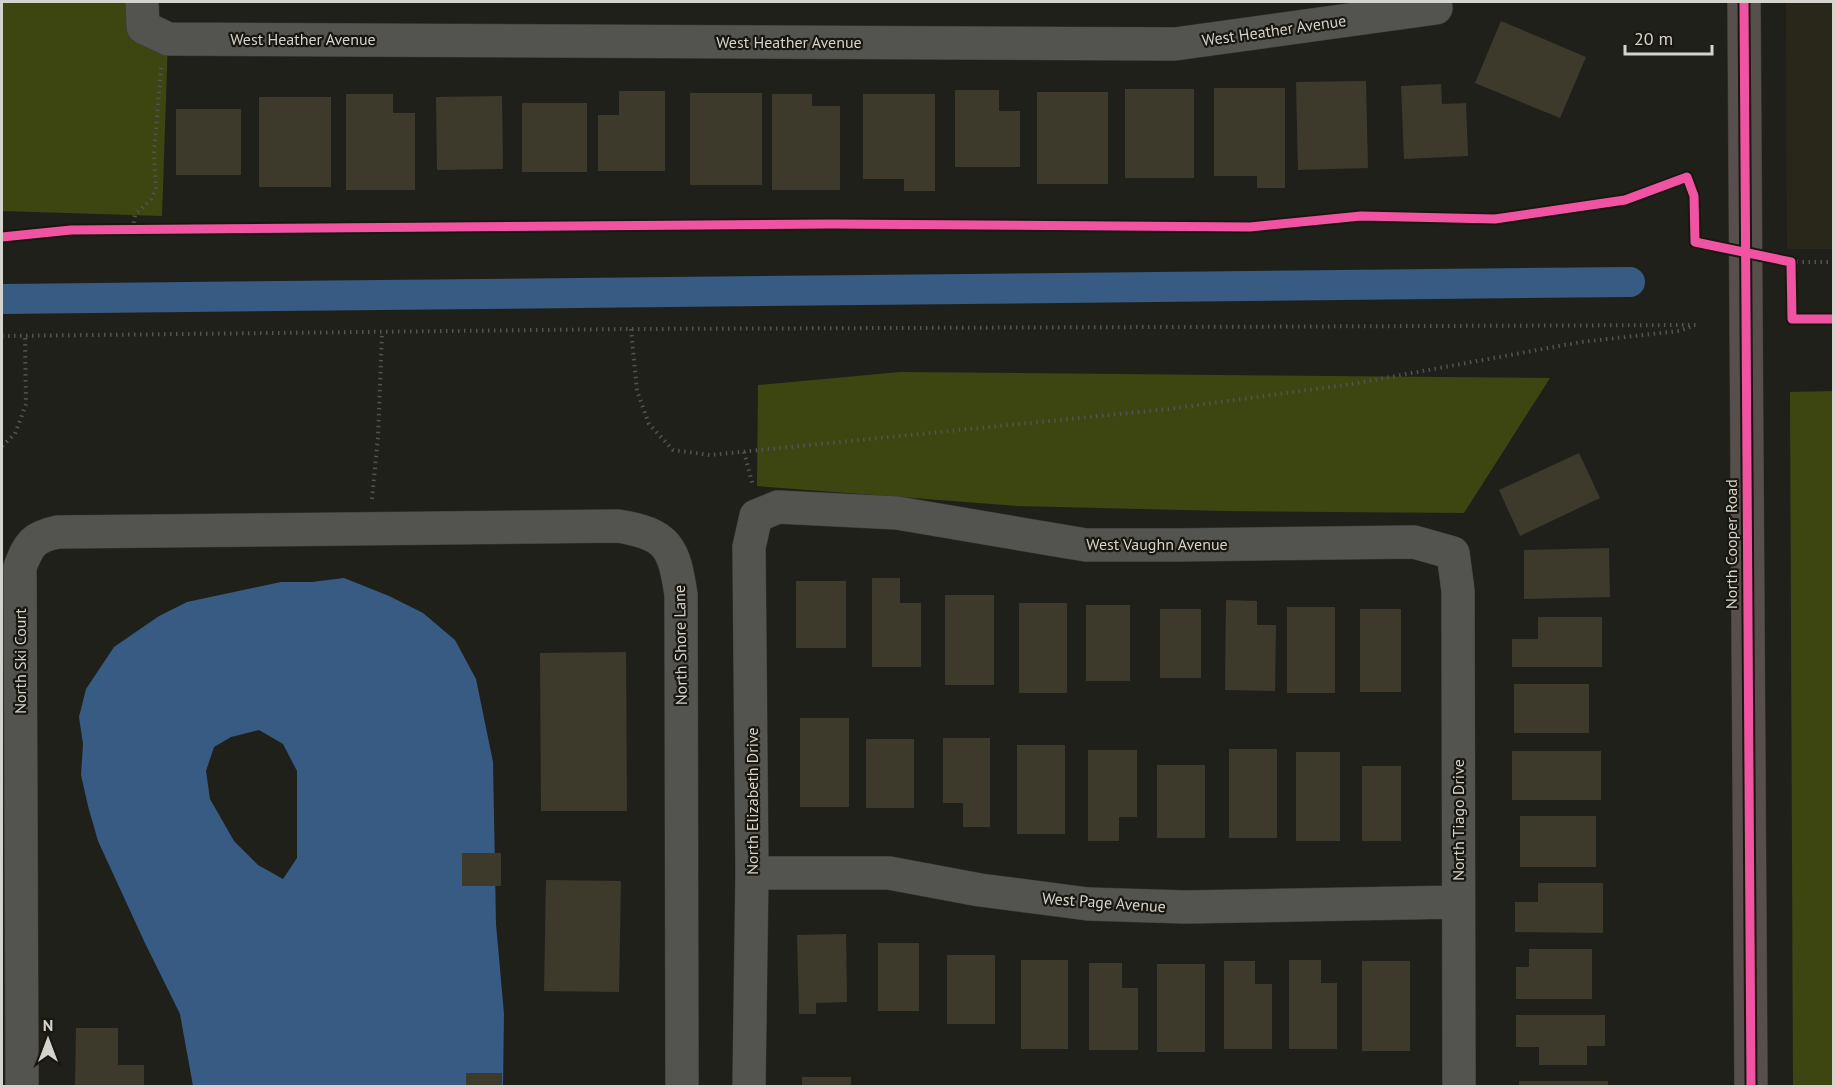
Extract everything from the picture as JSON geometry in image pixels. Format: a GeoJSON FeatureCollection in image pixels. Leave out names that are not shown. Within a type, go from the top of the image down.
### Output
{"type":"FeatureCollection","features":[{"type":"Feature","properties":{"kind":"main road","name":"North Cooper Road"},"geometry":{"type":"LineString","coordinates":[[1744,2],[1744,334],[1751,1086]]}},
{"type":"Feature","properties":{"kind":"street","name":"West Heather Avenue"},"geometry":{"type":"LineString","coordinates":[[151,22],[1175,44],[1435,5]]}},
{"type":"Feature","properties":{"kind":"street","name":"West Vaughn Avenue"},"geometry":{"type":"LineString","coordinates":[[756,516],[778,507],[897,513],[1086,545],[1414,542],[1453,553]]}},
{"type":"Feature","properties":{"kind":"street","name":"North Elizabeth Drive"},"geometry":{"type":"LineString","coordinates":[[749,1086],[752,873],[749,547],[756,516]]}},
{"type":"Feature","properties":{"kind":"street","name":"North Shore Lane"},"geometry":{"type":"LineString","coordinates":[[333,529],[618,525],[639,529],[656,536],[670,550],[677,567],[681,595],[682,1086]]}},
{"type":"Feature","properties":{"kind":"street","name":"North Ski Court"},"geometry":{"type":"LineString","coordinates":[[22,1086],[20,567],[27,550],[41,536],[58,532],[333,529]]}},
{"type":"Feature","properties":{"kind":"street","name":"North Tiago Drive"},"geometry":{"type":"LineString","coordinates":[[1453,553],[1458,591],[1459,1086]]}},
{"type":"Feature","properties":{"kind":"street","name":"West Page Avenue"},"geometry":{"type":"LineString","coordinates":[[752,873],[890,873],[980,890],[1088,904],[1185,907],[1458,902]]}},
{"type":"Feature","properties":{"kind":"path"},"geometry":{"type":"LineString","coordinates":[[133,229],[135,215],[156,189],[154,153],[160,72],[151,22]]}},
{"type":"Feature","properties":{"kind":"path"},"geometry":{"type":"LineString","coordinates":[[2,237],[71,230],[133,229],[820,224],[1250,227],[1361,216],[1495,219],[1624,200],[1687,177],[1694,196],[1695,242]]}},
{"type":"Feature","properties":{"kind":"path"},"geometry":{"type":"LineString","coordinates":[[1833,262],[1791,262],[1792,319],[1833,319]]}},
{"type":"Feature","properties":{"kind":"path"},"geometry":{"type":"LineString","coordinates":[[2,336],[631,329],[1696,325],[1679,331],[1581,342],[1352,384],[1169,409],[710,455],[673,450],[649,424],[637,391],[631,329]]}},
{"type":"Feature","properties":{"kind":"path"},"geometry":{"type":"LineString","coordinates":[[370,528],[378,437],[382,332]]}},
{"type":"Feature","properties":{"kind":"path"},"geometry":{"type":"LineString","coordinates":[[2,446],[15,434],[26,404],[25,336]]}},
{"type":"Feature","properties":{"kind":"shaded area"},"geometry":{"type":"Polygon","coordinates":[[[1786,2],[1833,2],[1833,249],[1787,249],[1786,2]]]}},
{"type":"Feature","properties":{"kind":"green space"},"geometry":{"type":"Polygon","coordinates":[[[2,2],[143,2],[168,39],[162,216],[2,211],[2,2]]]}},
{"type":"Feature","properties":{"kind":"green space"},"geometry":{"type":"Polygon","coordinates":[[[900,372],[1550,378],[1464,513],[1018,506],[757,486],[758,385],[900,372]]]}},
{"type":"Feature","properties":{"kind":"green space"},"geometry":{"type":"Polygon","coordinates":[[[1833,391],[1833,1086],[1793,1086],[1790,392],[1833,391]]]}},
{"type":"Feature","properties":{"kind":"water"},"geometry":{"type":"Polygon","coordinates":[[[344,578],[423,613],[455,640],[476,679],[493,762],[496,924],[504,1014],[503,1086],[193,1086],[180,1014],[98,841],[81,775],[83,744],[79,717],[86,689],[114,647],[159,616],[187,602],[281,582],[312,582],[344,578]],[[259,730],[231,737],[214,747],[206,771],[210,799],[234,841],[258,865],[283,879],[297,858],[297,771],[283,744],[259,730]]]}},
{"type":"Feature","properties":{"kind":"building"},"geometry":{"type":"Polygon","coordinates":[[[1501,21],[1586,57],[1560,118],[1475,83],[1501,21]]]}},
{"type":"Feature","properties":{"kind":"building"},"geometry":{"type":"Polygon","coordinates":[[[1366,81],[1368,168],[1298,170],[1296,82],[1366,81]]]}},
{"type":"Feature","properties":{"kind":"building"},"geometry":{"type":"Polygon","coordinates":[[[1441,84],[1442,104],[1466,103],[1468,156],[1404,159],[1401,86],[1441,84]]]}},
{"type":"Feature","properties":{"kind":"building"},"geometry":{"type":"Polygon","coordinates":[[[1214,88],[1285,88],[1285,188],[1257,188],[1257,176],[1214,176],[1214,88]]]}},
{"type":"Feature","properties":{"kind":"building"},"geometry":{"type":"Polygon","coordinates":[[[1125,89],[1194,89],[1194,178],[1125,178],[1125,89]]]}},
{"type":"Feature","properties":{"kind":"building"},"geometry":{"type":"Polygon","coordinates":[[[955,90],[999,90],[999,111],[1020,111],[1020,167],[955,167],[955,90]]]}},
{"type":"Feature","properties":{"kind":"building"},"geometry":{"type":"Polygon","coordinates":[[[619,91],[665,91],[665,171],[598,171],[598,115],[619,115],[619,91]]]}},
{"type":"Feature","properties":{"kind":"building"},"geometry":{"type":"Polygon","coordinates":[[[1037,92],[1108,92],[1108,184],[1037,184],[1037,92]]]}},
{"type":"Feature","properties":{"kind":"building"},"geometry":{"type":"Polygon","coordinates":[[[690,93],[762,93],[762,185],[690,185],[690,93]]]}},
{"type":"Feature","properties":{"kind":"building"},"geometry":{"type":"Polygon","coordinates":[[[346,94],[393,94],[393,113],[415,113],[415,190],[346,190],[346,94]]]}},
{"type":"Feature","properties":{"kind":"building"},"geometry":{"type":"Polygon","coordinates":[[[772,94],[812,94],[812,106],[840,106],[840,190],[772,190],[772,94]]]}},
{"type":"Feature","properties":{"kind":"building"},"geometry":{"type":"Polygon","coordinates":[[[863,94],[935,94],[935,191],[904,191],[904,179],[863,179],[863,94]]]}},
{"type":"Feature","properties":{"kind":"building"},"geometry":{"type":"Polygon","coordinates":[[[502,96],[503,169],[437,170],[436,97],[502,96]]]}},
{"type":"Feature","properties":{"kind":"building"},"geometry":{"type":"Polygon","coordinates":[[[259,97],[331,97],[331,187],[259,187],[259,97]]]}},
{"type":"Feature","properties":{"kind":"building"},"geometry":{"type":"Polygon","coordinates":[[[522,103],[587,103],[587,172],[522,172],[522,103]]]}},
{"type":"Feature","properties":{"kind":"building"},"geometry":{"type":"Polygon","coordinates":[[[176,109],[241,109],[241,175],[176,175],[176,109]]]}},
{"type":"Feature","properties":{"kind":"building"},"geometry":{"type":"Polygon","coordinates":[[[1579,453],[1600,498],[1520,536],[1499,490],[1579,453]]]}},
{"type":"Feature","properties":{"kind":"building"},"geometry":{"type":"Polygon","coordinates":[[[1609,548],[1610,597],[1524,599],[1524,550],[1609,548]]]}},
{"type":"Feature","properties":{"kind":"building"},"geometry":{"type":"Polygon","coordinates":[[[872,578],[900,578],[900,603],[921,603],[921,667],[872,667],[872,578]]]}},
{"type":"Feature","properties":{"kind":"building"},"geometry":{"type":"Polygon","coordinates":[[[796,581],[846,581],[846,648],[796,648],[796,581]]]}},
{"type":"Feature","properties":{"kind":"building"},"geometry":{"type":"Polygon","coordinates":[[[945,595],[994,595],[994,685],[945,685],[945,595]]]}},
{"type":"Feature","properties":{"kind":"building"},"geometry":{"type":"Polygon","coordinates":[[[1226,600],[1257,601],[1257,625],[1276,625],[1275,691],[1225,690],[1226,600]]]}},
{"type":"Feature","properties":{"kind":"building"},"geometry":{"type":"Polygon","coordinates":[[[1019,603],[1067,603],[1067,693],[1019,693],[1019,603]]]}},
{"type":"Feature","properties":{"kind":"building"},"geometry":{"type":"Polygon","coordinates":[[[1086,605],[1130,605],[1130,681],[1086,681],[1086,605]]]}},
{"type":"Feature","properties":{"kind":"building"},"geometry":{"type":"Polygon","coordinates":[[[1287,607],[1335,607],[1335,693],[1287,693],[1287,607]]]}},
{"type":"Feature","properties":{"kind":"building"},"geometry":{"type":"Polygon","coordinates":[[[1160,609],[1201,609],[1201,678],[1160,678],[1160,609]]]}},
{"type":"Feature","properties":{"kind":"building"},"geometry":{"type":"Polygon","coordinates":[[[1360,609],[1401,609],[1401,692],[1360,692],[1360,609]]]}},
{"type":"Feature","properties":{"kind":"building"},"geometry":{"type":"Polygon","coordinates":[[[1538,617],[1602,617],[1602,667],[1512,667],[1512,639],[1538,639],[1538,617]]]}},
{"type":"Feature","properties":{"kind":"building"},"geometry":{"type":"Polygon","coordinates":[[[626,652],[627,811],[541,811],[540,653],[626,652]]]}},
{"type":"Feature","properties":{"kind":"building"},"geometry":{"type":"Polygon","coordinates":[[[1514,684],[1589,684],[1589,733],[1514,733],[1514,684]]]}},
{"type":"Feature","properties":{"kind":"building"},"geometry":{"type":"Polygon","coordinates":[[[800,718],[849,718],[849,807],[800,807],[800,718]]]}},
{"type":"Feature","properties":{"kind":"building"},"geometry":{"type":"Polygon","coordinates":[[[943,738],[990,738],[990,827],[963,827],[963,803],[943,803],[943,738]]]}},
{"type":"Feature","properties":{"kind":"building"},"geometry":{"type":"Polygon","coordinates":[[[866,739],[914,739],[914,808],[866,808],[866,739]]]}},
{"type":"Feature","properties":{"kind":"building"},"geometry":{"type":"Polygon","coordinates":[[[1017,745],[1065,745],[1065,834],[1017,834],[1017,745]]]}},
{"type":"Feature","properties":{"kind":"building"},"geometry":{"type":"Polygon","coordinates":[[[1229,749],[1277,749],[1277,838],[1229,838],[1229,749]]]}},
{"type":"Feature","properties":{"kind":"building"},"geometry":{"type":"Polygon","coordinates":[[[1088,750],[1137,750],[1137,817],[1119,817],[1119,841],[1088,841],[1088,750]]]}},
{"type":"Feature","properties":{"kind":"building"},"geometry":{"type":"Polygon","coordinates":[[[1512,751],[1601,751],[1601,800],[1512,800],[1512,751]]]}},
{"type":"Feature","properties":{"kind":"building"},"geometry":{"type":"Polygon","coordinates":[[[1296,752],[1340,752],[1340,841],[1296,841],[1296,752]]]}},
{"type":"Feature","properties":{"kind":"building"},"geometry":{"type":"Polygon","coordinates":[[[1157,765],[1205,765],[1205,838],[1157,838],[1157,765]]]}},
{"type":"Feature","properties":{"kind":"building"},"geometry":{"type":"Polygon","coordinates":[[[1362,766],[1401,766],[1401,841],[1362,841],[1362,766]]]}},
{"type":"Feature","properties":{"kind":"building"},"geometry":{"type":"Polygon","coordinates":[[[1520,816],[1596,816],[1596,867],[1520,867],[1520,816]]]}},
{"type":"Feature","properties":{"kind":"building"},"geometry":{"type":"Polygon","coordinates":[[[462,853],[501,853],[501,886],[462,886],[462,853]]]}},
{"type":"Feature","properties":{"kind":"building"},"geometry":{"type":"Polygon","coordinates":[[[546,880],[621,881],[619,992],[544,991],[546,880]]]}},
{"type":"Feature","properties":{"kind":"building"},"geometry":{"type":"Polygon","coordinates":[[[1538,883],[1603,883],[1603,933],[1515,932],[1515,902],[1538,902],[1538,883]]]}},
{"type":"Feature","properties":{"kind":"building"},"geometry":{"type":"Polygon","coordinates":[[[846,934],[847,1002],[816,1003],[816,1014],[799,1014],[797,935],[846,934]]]}},
{"type":"Feature","properties":{"kind":"building"},"geometry":{"type":"Polygon","coordinates":[[[878,943],[919,943],[919,1011],[878,1011],[878,943]]]}},
{"type":"Feature","properties":{"kind":"building"},"geometry":{"type":"Polygon","coordinates":[[[1529,949],[1592,949],[1592,999],[1516,999],[1516,967],[1529,967],[1529,949]]]}},
{"type":"Feature","properties":{"kind":"building"},"geometry":{"type":"Polygon","coordinates":[[[947,955],[995,955],[995,1024],[947,1024],[947,955]]]}},
{"type":"Feature","properties":{"kind":"building"},"geometry":{"type":"Polygon","coordinates":[[[1021,960],[1068,960],[1068,1049],[1021,1049],[1021,960]]]}},
{"type":"Feature","properties":{"kind":"building"},"geometry":{"type":"Polygon","coordinates":[[[1289,960],[1321,960],[1321,983],[1337,983],[1337,1049],[1289,1049],[1289,960]]]}},
{"type":"Feature","properties":{"kind":"building"},"geometry":{"type":"Polygon","coordinates":[[[1224,961],[1255,961],[1255,984],[1272,984],[1272,1049],[1224,1049],[1224,961]]]}},
{"type":"Feature","properties":{"kind":"building"},"geometry":{"type":"Polygon","coordinates":[[[1362,961],[1410,961],[1410,1051],[1362,1051],[1362,961]]]}},
{"type":"Feature","properties":{"kind":"building"},"geometry":{"type":"Polygon","coordinates":[[[1089,963],[1122,963],[1122,988],[1138,988],[1138,1050],[1089,1050],[1089,963]]]}},
{"type":"Feature","properties":{"kind":"building"},"geometry":{"type":"Polygon","coordinates":[[[1157,964],[1205,964],[1205,1052],[1157,1052],[1157,964]]]}},
{"type":"Feature","properties":{"kind":"building"},"geometry":{"type":"Polygon","coordinates":[[[1516,1015],[1605,1015],[1605,1046],[1587,1046],[1587,1065],[1539,1065],[1539,1047],[1516,1047],[1516,1015]]]}},
{"type":"Feature","properties":{"kind":"building"},"geometry":{"type":"Polygon","coordinates":[[[76,1028],[118,1028],[118,1065],[144,1065],[144,1086],[75,1086],[76,1028]]]}},
{"type":"Feature","properties":{"kind":"building"},"geometry":{"type":"Polygon","coordinates":[[[466,1073],[502,1073],[502,1086],[466,1086],[466,1073]]]}},
{"type":"Feature","properties":{"kind":"building"},"geometry":{"type":"Polygon","coordinates":[[[802,1077],[851,1077],[851,1086],[802,1086],[802,1077]]]}},
{"type":"Feature","properties":{"kind":"building"},"geometry":{"type":"Polygon","coordinates":[[[1519,1081],[1608,1081],[1608,1086],[1519,1086],[1519,1081]]]}},
{"type":"Feature","properties":{"kind":"waterway"},"geometry":{"type":"LineString","coordinates":[[2,299],[1630,282]]}},
{"type":"Feature","properties":{"kind":"cycle path"},"geometry":{"type":"LineString","coordinates":[[1744,2],[1751,1086]]}},
{"type":"Feature","properties":{"kind":"cycle path"},"geometry":{"type":"LineString","coordinates":[[2,237],[71,230],[831,224],[1250,227],[1361,216],[1495,219],[1625,200],[1687,177],[1694,196],[1695,242],[1791,262],[1792,319],[1834,319]]}}]}
